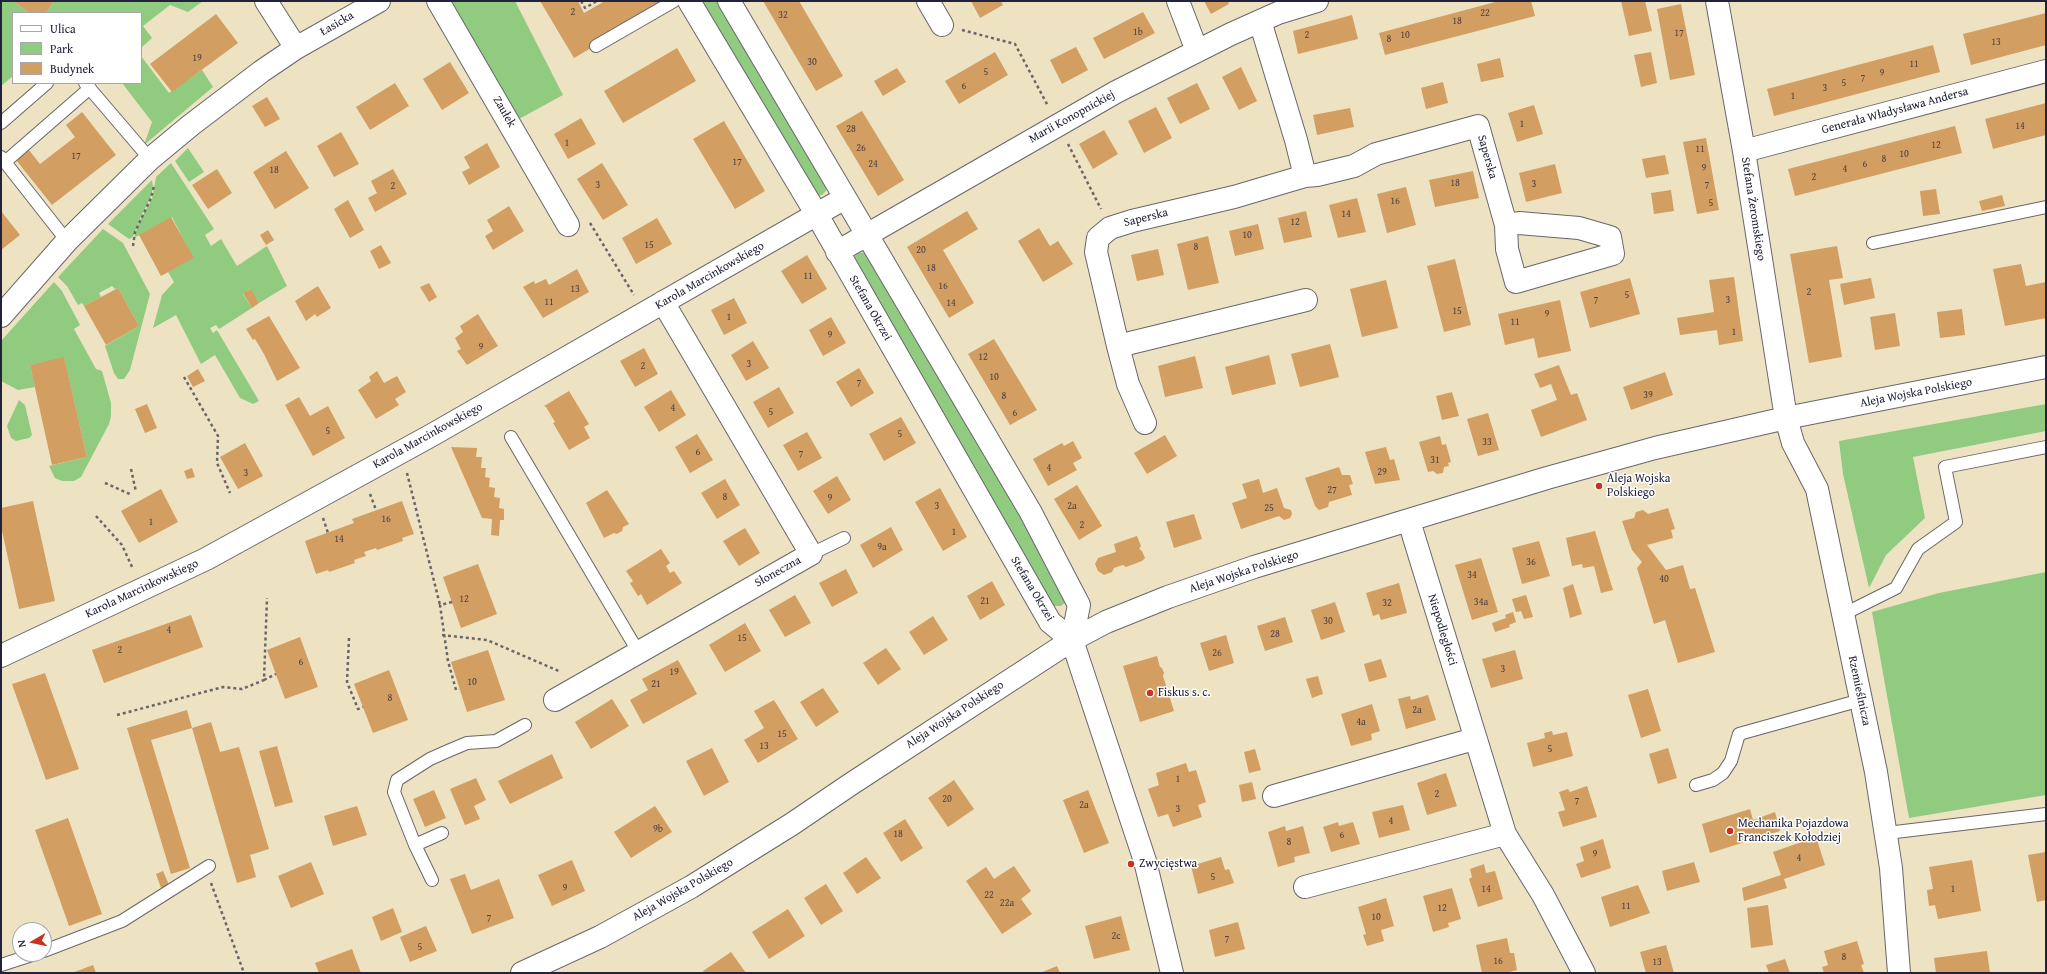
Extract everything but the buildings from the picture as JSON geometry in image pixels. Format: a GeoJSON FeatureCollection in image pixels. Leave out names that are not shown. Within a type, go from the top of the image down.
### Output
{"type":"FeatureCollection","features":[{"type":"Feature","properties":{"kind":"street"},"geometry":{"type":"LineString","coordinates":[[266,1],[296,48]]}},
{"type":"Feature","properties":{"kind":"street","name":"Łasicka"},"geometry":{"type":"LineString","coordinates":[[1,316],[67,241],[150,159],[197,120],[296,48],[379,1]]}},
{"type":"Feature","properties":{"kind":"street","name":"Zaułek"},"geometry":{"type":"LineString","coordinates":[[438,1],[568,225]]}},
{"type":"Feature","properties":{"kind":"street","name":"Stefana Okrzei"},"geometry":{"type":"LineString","coordinates":[[689,1],[817,215],[1050,622],[1072,640]]}},
{"type":"Feature","properties":{"kind":"street"},"geometry":{"type":"LineString","coordinates":[[729,1],[1030,511],[1079,605],[1072,640],[1145,861],[1172,973]]}},
{"type":"Feature","properties":{"kind":"street"},"geometry":{"type":"LineString","coordinates":[[928,1],[942,26]]}},
{"type":"Feature","properties":{"kind":"street"},"geometry":{"type":"LineString","coordinates":[[1178,1],[1197,51]]}},
{"type":"Feature","properties":{"kind":"street","name":"Marii Konopnickiej"},"geometry":{"type":"LineString","coordinates":[[837,252],[1057,124],[1231,34],[1278,13],[1317,1]]}},
{"type":"Feature","properties":{"kind":"street","name":"Stefana Żeromskiego"},"geometry":{"type":"LineString","coordinates":[[1717,1],[1744,151],[1786,418]]}},
{"type":"Feature","properties":{"kind":"street"},"geometry":{"type":"LineString","coordinates":[[1260,22],[1296,140],[1305,176]]}},
{"type":"Feature","properties":{"kind":"street","name":"Generała Władysława Andersa"},"geometry":{"type":"LineString","coordinates":[[1744,151],[2046,71]]}},
{"type":"Feature","properties":{"kind":"street","name":"Saperska"},"geometry":{"type":"LineString","coordinates":[[1145,423],[1128,384],[1096,252],[1098,238],[1110,228],[1234,197],[1305,176],[1316,175],[1354,166],[1376,154],[1478,126],[1506,225],[1507,249],[1516,282],[1613,254],[1610,237],[1579,228],[1519,223],[1506,225]]}},
{"type":"Feature","properties":{"kind":"street","name":"Karola Marcinkowskiego"},"geometry":{"type":"LineString","coordinates":[[1,656],[206,559],[426,438],[845,198]]}},
{"type":"Feature","properties":{"kind":"street"},"geometry":{"type":"LineString","coordinates":[[1118,346],[1306,300]]}},
{"type":"Feature","properties":{"kind":"street","name":"Słoneczna"},"geometry":{"type":"LineString","coordinates":[[556,700],[811,554],[663,302]]}},
{"type":"Feature","properties":{"kind":"street","name":"Aleja Wojska Polskiego"},"geometry":{"type":"LineString","coordinates":[[522,973],[600,938],[691,887],[792,824],[1072,640],[1106,622],[1212,581],[1548,478],[1637,453],[1786,418],[2046,367]]}},
{"type":"Feature","properties":{"kind":"street","name":"Rzemieślnicza"},"geometry":{"type":"LineString","coordinates":[[1786,418],[1792,443],[1817,489],[1844,614],[1887,833],[1899,973]]}},
{"type":"Feature","properties":{"kind":"street","name":"Niepodległości"},"geometry":{"type":"LineString","coordinates":[[1409,521],[1474,739],[1505,834],[1544,895],[1584,973]]}},
{"type":"Feature","properties":{"kind":"street"},"geometry":{"type":"LineString","coordinates":[[1274,796],[1474,739]]}},
{"type":"Feature","properties":{"kind":"street"},"geometry":{"type":"LineString","coordinates":[[1305,887],[1505,834]]}},
{"type":"Feature","properties":{"kind":"lane"},"geometry":{"type":"LineString","coordinates":[[596,46],[674,1]]}},
{"type":"Feature","properties":{"kind":"lane"},"geometry":{"type":"LineString","coordinates":[[1,123],[46,84]]}},
{"type":"Feature","properties":{"kind":"lane"},"geometry":{"type":"LineString","coordinates":[[67,241],[3,160],[87,86],[150,159]]}},
{"type":"Feature","properties":{"kind":"lane"},"geometry":{"type":"LineString","coordinates":[[1873,243],[2046,207]]}},
{"type":"Feature","properties":{"kind":"lane"},"geometry":{"type":"LineString","coordinates":[[511,437],[639,653]]}},
{"type":"Feature","properties":{"kind":"lane"},"geometry":{"type":"LineString","coordinates":[[1844,614],[1896,588],[1918,549],[1956,522],[1945,467],[2046,447]]}},
{"type":"Feature","properties":{"kind":"lane"},"geometry":{"type":"LineString","coordinates":[[811,554],[844,538]]}},
{"type":"Feature","properties":{"kind":"lane"},"geometry":{"type":"LineString","coordinates":[[1696,785],[1713,780],[1723,773],[1731,761],[1739,734],[1861,700]]}},
{"type":"Feature","properties":{"kind":"lane"},"geometry":{"type":"LineString","coordinates":[[432,880],[415,845],[394,792],[397,780],[430,759],[448,751],[467,743],[496,741],[525,725]]}},
{"type":"Feature","properties":{"kind":"lane"},"geometry":{"type":"LineString","coordinates":[[1887,833],[2046,814]]}},
{"type":"Feature","properties":{"kind":"lane"},"geometry":{"type":"LineString","coordinates":[[415,845],[442,832]]}},
{"type":"Feature","properties":{"kind":"lane"},"geometry":{"type":"LineString","coordinates":[[52,948],[122,921],[207,867]]}},
{"type":"Feature","properties":{"kind":"lane"},"geometry":{"type":"LineString","coordinates":[[1,965],[12,962]]}},
{"type":"Feature","properties":{"kind":"path"},"geometry":{"type":"LineString","coordinates":[[581,1],[585,8],[597,1]]}},
{"type":"Feature","properties":{"kind":"path"},"geometry":{"type":"LineString","coordinates":[[133,246],[135,232],[151,198],[154,182]]}},
{"type":"Feature","properties":{"kind":"path"},"geometry":{"type":"LineString","coordinates":[[568,225],[588,220],[635,296]]}},
{"type":"Feature","properties":{"kind":"path"},"geometry":{"type":"LineString","coordinates":[[184,377],[218,436],[217,463],[230,493]]}},
{"type":"Feature","properties":{"kind":"path"},"geometry":{"type":"LineString","coordinates":[[131,469],[136,492]]}},
{"type":"Feature","properties":{"kind":"path"},"geometry":{"type":"LineString","coordinates":[[407,472],[440,605],[448,661],[456,690],[459,689]]}},
{"type":"Feature","properties":{"kind":"path"},"geometry":{"type":"LineString","coordinates":[[105,483],[132,495]]}},
{"type":"Feature","properties":{"kind":"path"},"geometry":{"type":"LineString","coordinates":[[369,491],[376,510]]}},
{"type":"Feature","properties":{"kind":"path"},"geometry":{"type":"LineString","coordinates":[[320,510],[328,533]]}},
{"type":"Feature","properties":{"kind":"path"},"geometry":{"type":"LineString","coordinates":[[96,516],[122,545],[134,572]]}},
{"type":"Feature","properties":{"kind":"path"},"geometry":{"type":"LineString","coordinates":[[264,680],[267,598]]}},
{"type":"Feature","properties":{"kind":"path"},"geometry":{"type":"LineString","coordinates":[[440,605],[452,602]]}},
{"type":"Feature","properties":{"kind":"path"},"geometry":{"type":"LineString","coordinates":[[444,636],[487,640],[586,683]]}},
{"type":"Feature","properties":{"kind":"path"},"geometry":{"type":"LineString","coordinates":[[349,638],[347,682],[358,709],[363,707]]}},
{"type":"Feature","properties":{"kind":"path"},"geometry":{"type":"LineString","coordinates":[[117,715],[223,687],[242,689],[276,674]]}},
{"type":"Feature","properties":{"kind":"path"},"geometry":{"type":"LineString","coordinates":[[207,867],[244,973]]}},
{"type":"Feature","properties":{"kind":"green space"},"geometry":{"type":"Polygon","coordinates":[[[1,1],[13,1],[29,12],[12,12],[12,77],[1,86],[1,1]]]}},
{"type":"Feature","properties":{"kind":"green space"},"geometry":{"type":"Polygon","coordinates":[[[54,1],[203,1],[188,12],[170,5],[143,26],[152,38],[142,47],[142,12],[47,12],[54,1]]]}},
{"type":"Feature","properties":{"kind":"green space"},"geometry":{"type":"Polygon","coordinates":[[[450,1],[515,1],[563,95],[519,119],[450,1]]]}},
{"type":"Feature","properties":{"kind":"green space"},"geometry":{"type":"Polygon","coordinates":[[[699,1],[721,1],[827,187],[826,191],[822,195],[816,196],[699,1]]]}},
{"type":"Feature","properties":{"kind":"green space"},"geometry":{"type":"Polygon","coordinates":[[[142,57],[169,93],[202,70],[213,87],[144,145],[152,122],[123,84],[142,84],[142,57]]]}},
{"type":"Feature","properties":{"kind":"green space"},"geometry":{"type":"Polygon","coordinates":[[[188,148],[204,172],[189,182],[175,161],[188,148]]]}},
{"type":"Feature","properties":{"kind":"green space"},"geometry":{"type":"Polygon","coordinates":[[[171,163],[214,229],[205,235],[211,246],[221,239],[237,266],[267,246],[287,286],[259,303],[250,289],[243,294],[252,308],[219,329],[216,325],[210,328],[213,333],[217,330],[259,401],[253,404],[240,398],[215,355],[201,364],[176,315],[153,328],[162,295],[174,282],[168,272],[193,258],[172,217],[134,238],[139,222],[152,199],[156,177],[171,163]]]}},
{"type":"Feature","properties":{"kind":"green space"},"geometry":{"type":"Polygon","coordinates":[[[152,180],[153,187],[150,199],[141,216],[133,237],[129,239],[108,224],[152,180]]]}},
{"type":"Feature","properties":{"kind":"green space"},"geometry":{"type":"Polygon","coordinates":[[[103,229],[123,243],[150,294],[130,370],[124,379],[118,379],[114,373],[105,346],[139,326],[118,288],[115,289],[112,286],[99,293],[101,297],[84,306],[82,303],[78,305],[67,286],[58,277],[103,229]]]}},
{"type":"Feature","properties":{"kind":"green space"},"geometry":{"type":"Polygon","coordinates":[[[866,252],[1067,595],[1066,602],[1061,606],[1055,606],[1051,603],[853,258],[859,253],[866,252]]]}},
{"type":"Feature","properties":{"kind":"green space"},"geometry":{"type":"Polygon","coordinates":[[[54,282],[62,291],[80,325],[74,329],[96,369],[102,371],[111,403],[111,416],[109,424],[81,477],[74,481],[62,481],[55,478],[49,466],[87,457],[64,358],[30,365],[35,387],[18,390],[1,381],[1,341],[54,282]]]}},
{"type":"Feature","properties":{"kind":"green space"},"geometry":{"type":"Polygon","coordinates":[[[19,400],[25,405],[32,435],[29,438],[16,441],[11,438],[7,426],[19,400]]]}},
{"type":"Feature","properties":{"kind":"green space"},"geometry":{"type":"Polygon","coordinates":[[[2046,404],[2046,431],[1913,457],[1925,518],[1886,555],[1869,588],[1843,474],[1839,441],[2046,404]]]}},
{"type":"Feature","properties":{"kind":"green space"},"geometry":{"type":"Polygon","coordinates":[[[2046,572],[2046,795],[1909,818],[1872,612],[1939,593],[2046,572]]]}},
{"type":"Feature","properties":{"kind":"place","name":"Aleja Wojska Polskiego"},"geometry":{"type":"Point","coordinates":[1599,486]}},
{"type":"Feature","properties":{"kind":"place","name":"Fiskus s. c."},"geometry":{"type":"Point","coordinates":[1150,693]}},
{"type":"Feature","properties":{"kind":"place","name":"Mechanika Pojazdowa Franciszek Kołodziej"},"geometry":{"type":"Point","coordinates":[1730,831]}},
{"type":"Feature","properties":{"kind":"place","name":"Zwycięstwa"},"geometry":{"type":"Point","coordinates":[1131,864]}}]}
